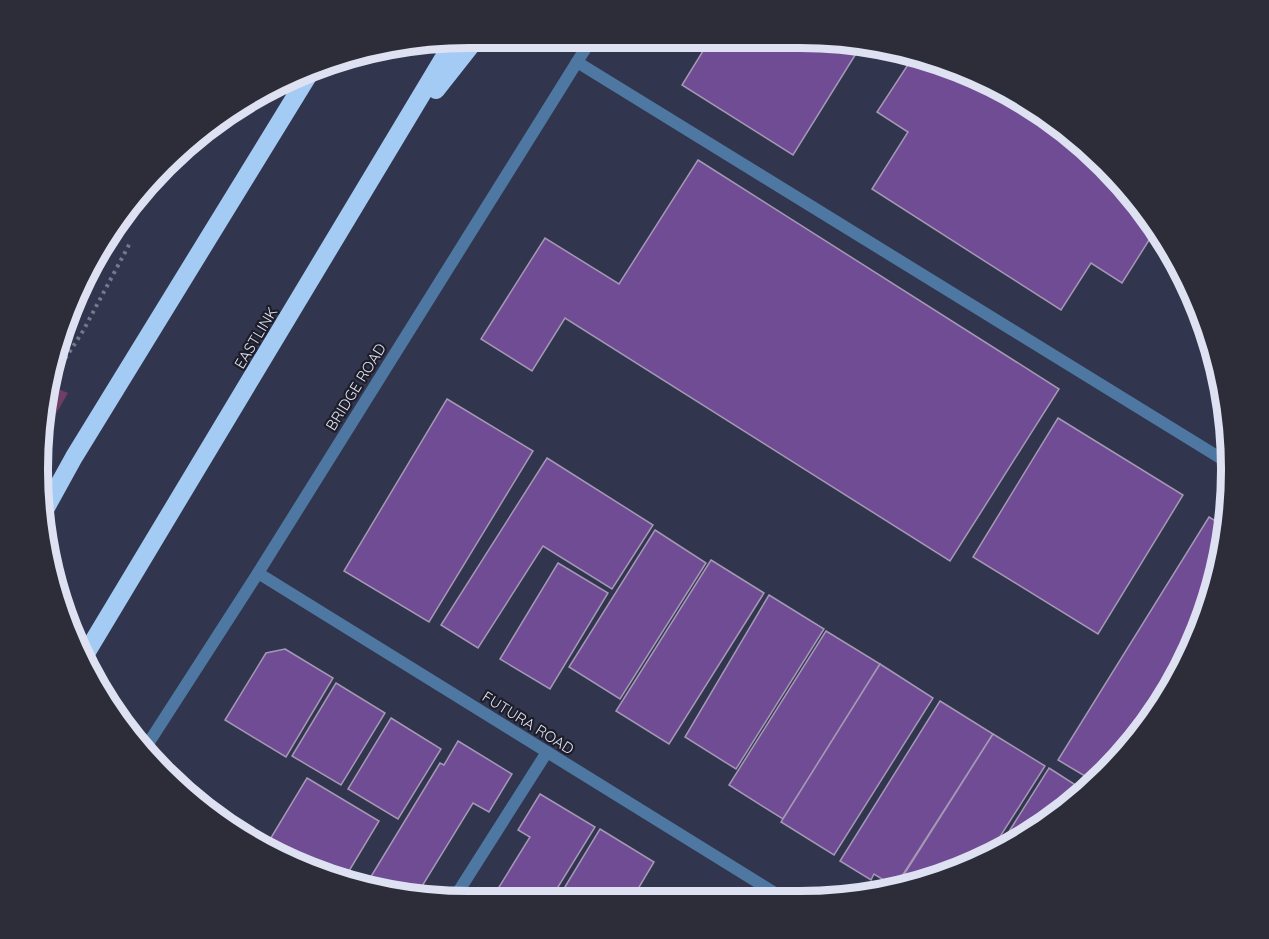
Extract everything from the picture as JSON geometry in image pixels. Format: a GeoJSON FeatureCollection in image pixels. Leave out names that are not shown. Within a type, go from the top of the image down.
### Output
{"type":"FeatureCollection","features":[{"type":"Feature","properties":{"kind":"highway"},"geometry":{"type":"LineString","coordinates":[[386,156],[469,48]]}},
{"type":"Feature","properties":{"kind":"highway","name":"EASTLINK"},"geometry":{"type":"LineString","coordinates":[[88,650],[449,49]]}},
{"type":"Feature","properties":{"kind":"highway"},"geometry":{"type":"LineString","coordinates":[[49,501],[74,457],[305,82]]}},
{"type":"Feature","properties":{"kind":"street","name":"BRIDGE ROAD"},"geometry":{"type":"LineString","coordinates":[[149,742],[258,573],[586,48]]}},
{"type":"Feature","properties":{"kind":"street"},"geometry":{"type":"LineString","coordinates":[[577,62],[1221,458]]}},
{"type":"Feature","properties":{"kind":"street","name":"FUTURA ROAD"},"geometry":{"type":"LineString","coordinates":[[258,573],[772,891]]}},
{"type":"Feature","properties":{"kind":"street"},"geometry":{"type":"LineString","coordinates":[[459,891],[547,752]]}},
{"type":"Feature","properties":{"kind":"path"},"geometry":{"type":"LineString","coordinates":[[61,366],[83,332],[130,243]]}},
{"type":"Feature","properties":{"kind":"shaded area"},"geometry":{"type":"Polygon","coordinates":[[[56,388],[68,393],[51,422],[56,388]]]}},
{"type":"Feature","properties":{"kind":"building"},"geometry":{"type":"Polygon","coordinates":[[[705,48],[800,48],[857,52],[793,155],[682,85],[705,48]]]}},
{"type":"Feature","properties":{"kind":"building"},"geometry":{"type":"Polygon","coordinates":[[[910,62],[986,91],[1034,119],[1098,171],[1151,237],[1122,283],[1091,263],[1061,310],[872,189],[908,132],[877,112],[910,62]]]}},
{"type":"Feature","properties":{"kind":"building"},"geometry":{"type":"Polygon","coordinates":[[[698,160],[1059,389],[950,561],[565,318],[532,371],[481,339],[545,238],[619,284],[698,160]]]}},
{"type":"Feature","properties":{"kind":"building"},"geometry":{"type":"Polygon","coordinates":[[[447,399],[533,451],[429,622],[344,571],[447,399]]]}},
{"type":"Feature","properties":{"kind":"building"},"geometry":{"type":"Polygon","coordinates":[[[1058,418],[1183,495],[1098,634],[973,557],[1058,418]]]}},
{"type":"Feature","properties":{"kind":"building"},"geometry":{"type":"Polygon","coordinates":[[[547,458],[653,525],[612,589],[543,546],[478,648],[441,625],[547,458]]]}},
{"type":"Feature","properties":{"kind":"building"},"geometry":{"type":"Polygon","coordinates":[[[1209,517],[1217,522],[1213,552],[1199,605],[1178,656],[1150,704],[1098,768],[1087,777],[1058,760],[1209,517]]]}},
{"type":"Feature","properties":{"kind":"building"},"geometry":{"type":"Polygon","coordinates":[[[655,530],[706,563],[620,699],[569,667],[655,530]]]}},
{"type":"Feature","properties":{"kind":"building"},"geometry":{"type":"Polygon","coordinates":[[[711,560],[764,593],[669,744],[616,711],[711,560]]]}},
{"type":"Feature","properties":{"kind":"building"},"geometry":{"type":"Polygon","coordinates":[[[558,563],[608,593],[550,689],[500,659],[558,563]]]}},
{"type":"Feature","properties":{"kind":"building"},"geometry":{"type":"Polygon","coordinates":[[[769,595],[824,629],[736,769],[685,737],[769,595]]]}},
{"type":"Feature","properties":{"kind":"building"},"geometry":{"type":"Polygon","coordinates":[[[826,631],[880,664],[783,819],[729,785],[826,631]]]}},
{"type":"Feature","properties":{"kind":"building"},"geometry":{"type":"Polygon","coordinates":[[[285,649],[333,678],[286,757],[225,720],[266,653],[285,649]]]}},
{"type":"Feature","properties":{"kind":"building"},"geometry":{"type":"Polygon","coordinates":[[[880,664],[933,698],[834,855],[781,822],[880,664]]]}},
{"type":"Feature","properties":{"kind":"building"},"geometry":{"type":"Polygon","coordinates":[[[336,683],[385,713],[341,785],[292,756],[336,683]]]}},
{"type":"Feature","properties":{"kind":"building"},"geometry":{"type":"Polygon","coordinates":[[[940,701],[993,734],[900,879],[887,882],[874,874],[871,880],[840,861],[940,701]]]}},
{"type":"Feature","properties":{"kind":"building"},"geometry":{"type":"Polygon","coordinates":[[[391,718],[441,749],[398,819],[348,789],[391,718]]]}},
{"type":"Feature","properties":{"kind":"building"},"geometry":{"type":"Polygon","coordinates":[[[993,734],[1045,766],[996,842],[935,869],[901,879],[993,734]]]}},
{"type":"Feature","properties":{"kind":"building"},"geometry":{"type":"Polygon","coordinates":[[[458,741],[512,774],[489,812],[473,803],[421,888],[369,879],[440,763],[444,765],[458,741]]]}},
{"type":"Feature","properties":{"kind":"building"},"geometry":{"type":"Polygon","coordinates":[[[1049,768],[1077,786],[1034,820],[1005,838],[1049,768]]]}},
{"type":"Feature","properties":{"kind":"building"},"geometry":{"type":"Polygon","coordinates":[[[307,778],[379,821],[348,873],[308,859],[269,841],[307,778]]]}},
{"type":"Feature","properties":{"kind":"building"},"geometry":{"type":"Polygon","coordinates":[[[540,794],[595,827],[556,891],[497,891],[530,837],[518,830],[540,794]]]}},
{"type":"Feature","properties":{"kind":"building"},"geometry":{"type":"Polygon","coordinates":[[[600,829],[654,862],[637,891],[612,889],[611,891],[562,891],[600,829]]]}}]}
